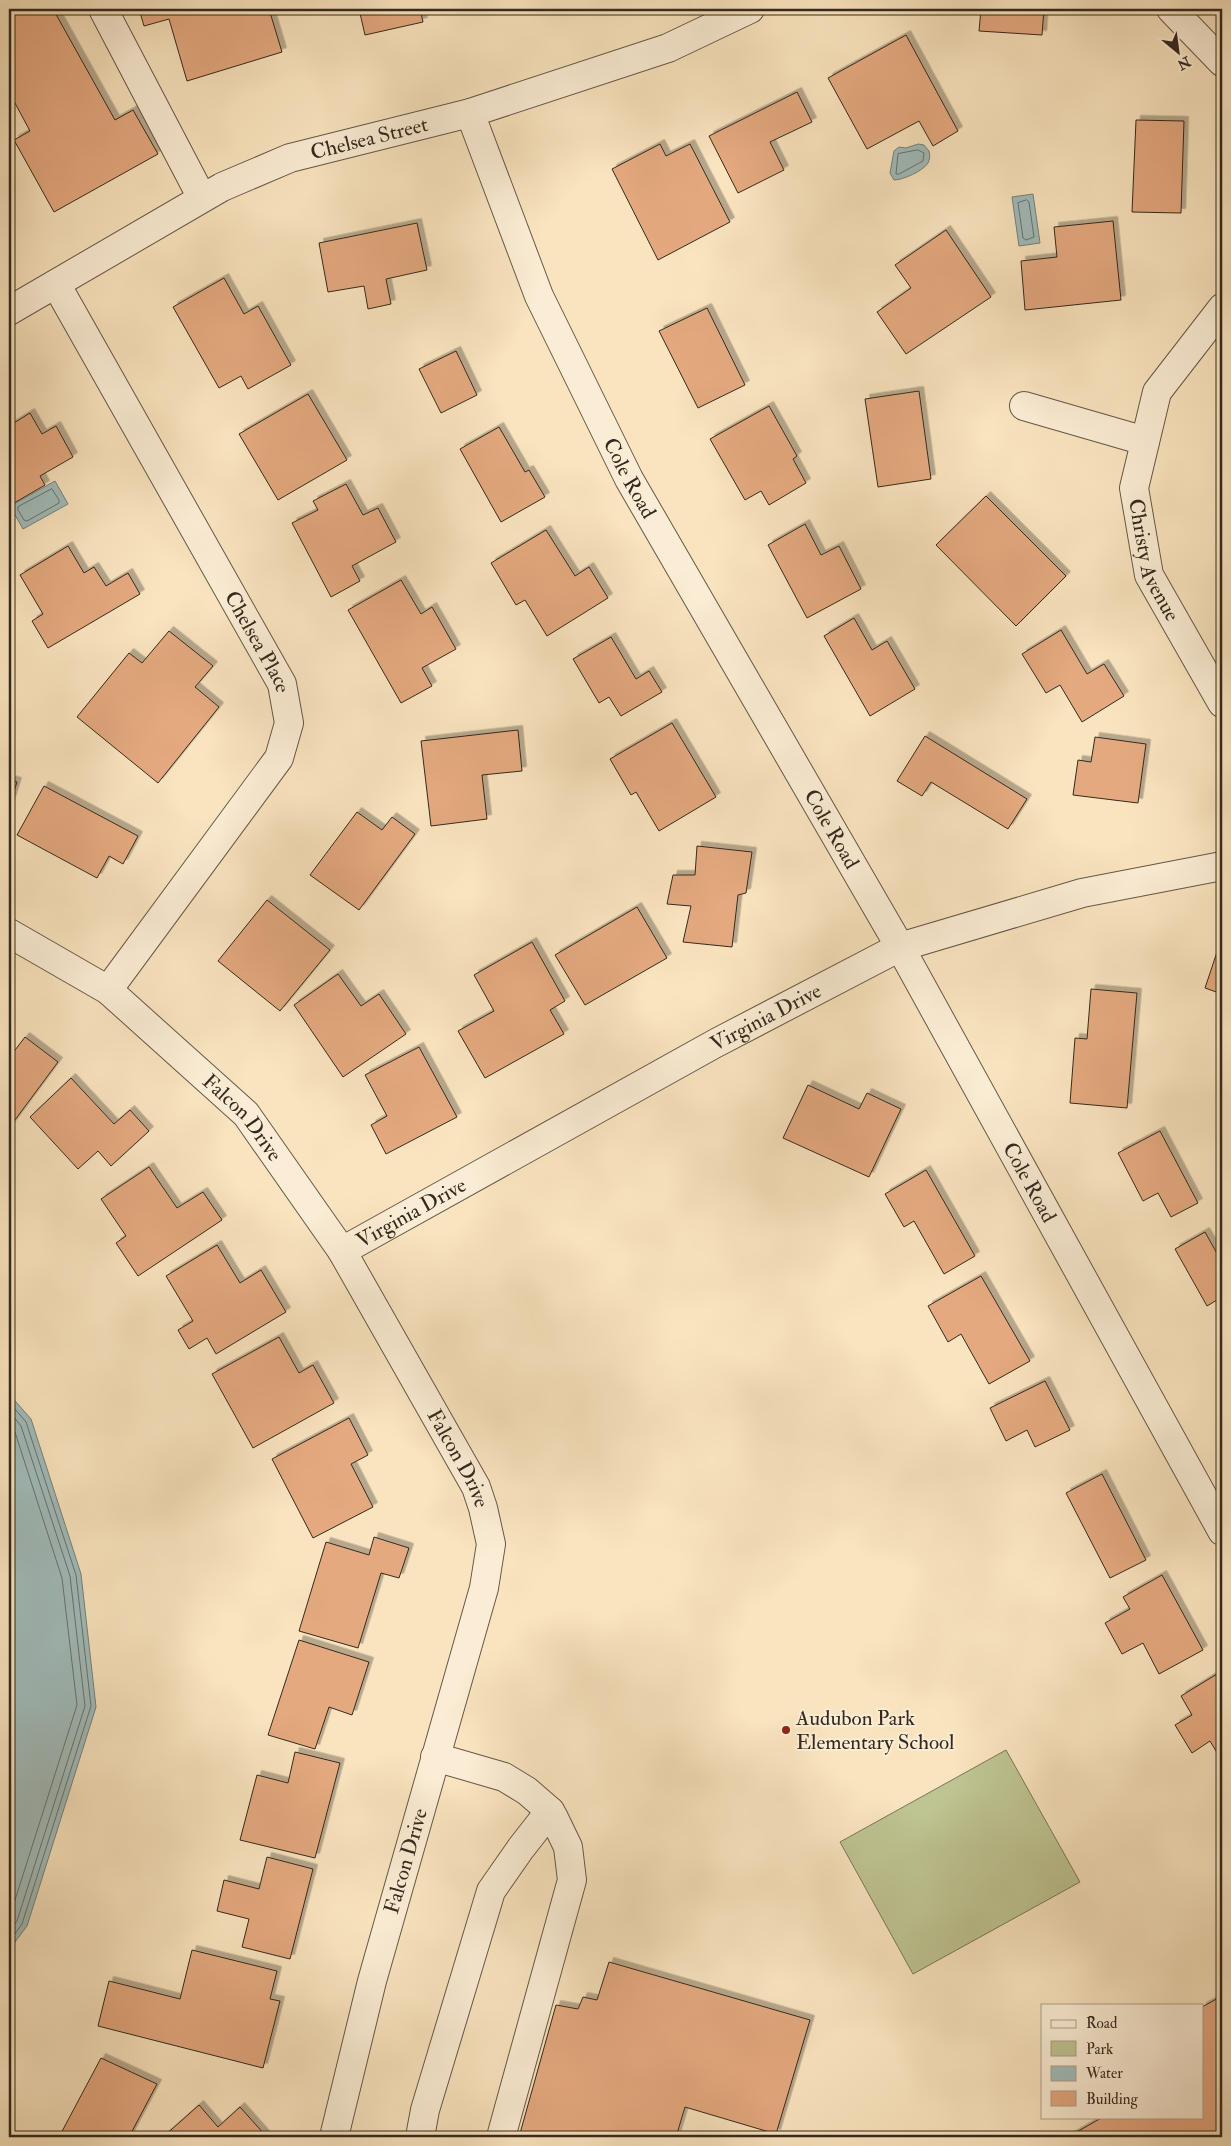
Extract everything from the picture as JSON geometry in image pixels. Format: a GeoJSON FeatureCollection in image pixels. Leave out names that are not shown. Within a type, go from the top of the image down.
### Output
{"type":"FeatureCollection","features":[{"type":"Feature","properties":{"kind":"street"},"geometry":{"type":"LineString","coordinates":[[103,9],[202,198]]}},
{"type":"Feature","properties":{"kind":"street","name":"Chelsea Street"},"geometry":{"type":"LineString","coordinates":[[9,310],[222,187],[290,158],[470,113],[668,48],[750,9]]}},
{"type":"Feature","properties":{"kind":"street"},"geometry":{"type":"LineString","coordinates":[[1171,9],[1222,62]]}},
{"type":"Feature","properties":{"kind":"street","name":"Cole Road"},"geometry":{"type":"LineString","coordinates":[[470,113],[539,296],[629,479],[900,947],[1222,1531]]}},
{"type":"Feature","properties":{"kind":"street","name":"Chelsea Place"},"geometry":{"type":"LineString","coordinates":[[56,284],[282,684],[289,723],[279,758],[108,990]]}},
{"type":"Feature","properties":{"kind":"street","name":"Christy Avenue"},"geometry":{"type":"LineString","coordinates":[[1222,308],[1157,392],[1134,488],[1149,575],[1222,703]]}},
{"type":"Feature","properties":{"kind":"street"},"geometry":{"type":"LineString","coordinates":[[1024,406],[1145,441]]}},
{"type":"Feature","properties":{"kind":"street","name":"Virginia Drive"},"geometry":{"type":"LineString","coordinates":[[342,1251],[716,1043],[900,947],[1082,893],[1222,866]]}},
{"type":"Feature","properties":{"kind":"street","name":"Falcon Drive"},"geometry":{"type":"LineString","coordinates":[[9,933],[108,990],[246,1114],[342,1251],[472,1481],[488,1526],[490,1544],[484,1588],[372,1981],[334,2137]]}},
{"type":"Feature","properties":{"kind":"street"},"geometry":{"type":"LineString","coordinates":[[435,1757],[504,1777],[528,1791],[550,1811],[568,1847],[572,1880],[500,2137]]}},
{"type":"Feature","properties":{"kind":"street"},"geometry":{"type":"LineString","coordinates":[[420,2137],[428,2100],[491,1891],[550,1811]]}},
{"type":"Feature","properties":{"kind":"green space"},"geometry":{"type":"Polygon","coordinates":[[[1006,1750],[1080,1882],[913,1974],[840,1842],[1006,1750]]]}},
{"type":"Feature","properties":{"kind":"water"},"geometry":{"type":"Polygon","coordinates":[[[918,144],[924,145],[929,151],[928,163],[912,175],[894,180],[890,173],[894,151],[899,147],[906,148],[918,144]]]}},
{"type":"Feature","properties":{"kind":"water"},"geometry":{"type":"Polygon","coordinates":[[[1033,194],[1040,243],[1019,246],[1012,197],[1033,194]]]}},
{"type":"Feature","properties":{"kind":"water"},"geometry":{"type":"Polygon","coordinates":[[[55,481],[68,504],[23,529],[10,506],[55,481]]]}},
{"type":"Feature","properties":{"kind":"water"},"geometry":{"type":"Polygon","coordinates":[[[9,1394],[31,1419],[81,1574],[96,1707],[27,1926],[9,1950],[9,1394]]]}},
{"type":"Feature","properties":{"kind":"building"},"geometry":{"type":"Polygon","coordinates":[[[9,9],[53,9],[115,120],[133,110],[158,154],[54,212],[14,140],[30,131],[9,92],[9,9]]]}},
{"type":"Feature","properties":{"kind":"building"},"geometry":{"type":"Polygon","coordinates":[[[139,9],[269,9],[282,52],[187,81],[169,19],[144,26],[139,9]]]}},
{"type":"Feature","properties":{"kind":"building"},"geometry":{"type":"Polygon","coordinates":[[[359,9],[420,9],[423,22],[365,35],[359,9]]]}},
{"type":"Feature","properties":{"kind":"building"},"geometry":{"type":"Polygon","coordinates":[[[981,9],[1044,9],[1042,35],[979,31],[981,9]]]}},
{"type":"Feature","properties":{"kind":"building"},"geometry":{"type":"Polygon","coordinates":[[[906,35],[958,131],[933,146],[919,121],[867,149],[828,78],[906,35]]]}},
{"type":"Feature","properties":{"kind":"building"},"geometry":{"type":"Polygon","coordinates":[[[797,92],[812,122],[770,142],[784,170],[738,193],[709,136],[797,92]]]}},
{"type":"Feature","properties":{"kind":"building"},"geometry":{"type":"Polygon","coordinates":[[[1136,120],[1184,121],[1181,213],[1132,212],[1136,120]]]}},
{"type":"Feature","properties":{"kind":"building"},"geometry":{"type":"Polygon","coordinates":[[[660,144],[666,156],[690,144],[730,222],[658,260],[612,169],[660,144]]]}},
{"type":"Feature","properties":{"kind":"building"},"geometry":{"type":"Polygon","coordinates":[[[1113,221],[1121,300],[1025,310],[1021,261],[1057,257],[1054,227],[1113,221]]]}},
{"type":"Feature","properties":{"kind":"building"},"geometry":{"type":"Polygon","coordinates":[[[417,223],[427,270],[386,279],[391,304],[368,309],[364,286],[328,292],[319,243],[417,223]]]}},
{"type":"Feature","properties":{"kind":"building"},"geometry":{"type":"Polygon","coordinates":[[[946,230],[991,297],[906,354],[877,312],[911,288],[895,265],[946,230]]]}},
{"type":"Feature","properties":{"kind":"building"},"geometry":{"type":"Polygon","coordinates":[[[224,278],[244,314],[258,306],[291,365],[248,389],[241,376],[219,388],[173,307],[224,278]]]}},
{"type":"Feature","properties":{"kind":"building"},"geometry":{"type":"Polygon","coordinates":[[[707,308],[745,385],[698,408],[659,331],[707,308]]]}},
{"type":"Feature","properties":{"kind":"building"},"geometry":{"type":"Polygon","coordinates":[[[456,351],[477,395],[441,413],[419,369],[456,351]]]}},
{"type":"Feature","properties":{"kind":"building"},"geometry":{"type":"Polygon","coordinates":[[[919,391],[931,479],[878,487],[865,399],[919,391]]]}},
{"type":"Feature","properties":{"kind":"building"},"geometry":{"type":"Polygon","coordinates":[[[308,394],[347,460],[278,500],[239,434],[308,394]]]}},
{"type":"Feature","properties":{"kind":"building"},"geometry":{"type":"Polygon","coordinates":[[[769,406],[797,456],[793,459],[806,483],[769,505],[761,491],[745,500],[710,439],[769,406]]]}},
{"type":"Feature","properties":{"kind":"building"},"geometry":{"type":"Polygon","coordinates":[[[30,413],[42,434],[56,426],[73,457],[40,476],[45,485],[9,506],[9,426],[30,413]]]}},
{"type":"Feature","properties":{"kind":"building"},"geometry":{"type":"Polygon","coordinates":[[[499,427],[525,472],[529,470],[545,497],[501,522],[460,449],[499,427]]]}},
{"type":"Feature","properties":{"kind":"building"},"geometry":{"type":"Polygon","coordinates":[[[346,484],[363,515],[378,508],[396,542],[352,566],[360,581],[331,597],[292,523],[318,510],[313,501],[346,484]]]}},
{"type":"Feature","properties":{"kind":"building"},"geometry":{"type":"Polygon","coordinates":[[[986,496],[1066,576],[1016,626],[936,545],[986,496]]]}},
{"type":"Feature","properties":{"kind":"building"},"geometry":{"type":"Polygon","coordinates":[[[805,524],[821,555],[839,546],[861,589],[807,618],[768,545],[805,524]]]}},
{"type":"Feature","properties":{"kind":"building"},"geometry":{"type":"Polygon","coordinates":[[[546,530],[575,576],[589,567],[608,598],[547,636],[525,600],[516,605],[491,563],[546,530]]]}},
{"type":"Feature","properties":{"kind":"building"},"geometry":{"type":"Polygon","coordinates":[[[68,546],[84,573],[94,567],[106,586],[128,573],[140,594],[48,648],[32,621],[43,614],[20,575],[68,546]]]}},
{"type":"Feature","properties":{"kind":"building"},"geometry":{"type":"Polygon","coordinates":[[[401,580],[421,614],[432,607],[456,649],[422,668],[432,686],[401,703],[348,610],[401,580]]]}},
{"type":"Feature","properties":{"kind":"building"},"geometry":{"type":"Polygon","coordinates":[[[854,618],[872,650],[887,641],[915,689],[870,716],[824,636],[854,618]]]}},
{"type":"Feature","properties":{"kind":"building"},"geometry":{"type":"Polygon","coordinates":[[[1061,630],[1087,674],[1104,664],[1124,696],[1082,722],[1060,685],[1046,693],[1022,654],[1061,630]]]}},
{"type":"Feature","properties":{"kind":"building"},"geometry":{"type":"Polygon","coordinates":[[[169,631],[213,666],[195,687],[219,707],[158,783],[77,717],[129,653],[142,663],[169,631]]]}},
{"type":"Feature","properties":{"kind":"building"},"geometry":{"type":"Polygon","coordinates":[[[611,637],[636,679],[649,671],[662,692],[621,716],[609,697],[599,703],[573,659],[611,637]]]}},
{"type":"Feature","properties":{"kind":"building"},"geometry":{"type":"Polygon","coordinates":[[[672,723],[716,797],[659,831],[636,792],[631,795],[610,759],[672,723]]]}},
{"type":"Feature","properties":{"kind":"building"},"geometry":{"type":"Polygon","coordinates":[[[518,730],[522,771],[482,775],[487,819],[431,826],[421,741],[518,730]]]}},
{"type":"Feature","properties":{"kind":"building"},"geometry":{"type":"Polygon","coordinates":[[[925,736],[1027,799],[1008,829],[931,782],[922,796],[897,781],[925,736]]]}},
{"type":"Feature","properties":{"kind":"building"},"geometry":{"type":"Polygon","coordinates":[[[1095,737],[1146,744],[1138,803],[1073,795],[1078,760],[1091,762],[1095,737]]]}},
{"type":"Feature","properties":{"kind":"building"},"geometry":{"type":"Polygon","coordinates":[[[9,780],[17,782],[9,807],[9,780]]]}},
{"type":"Feature","properties":{"kind":"building"},"geometry":{"type":"Polygon","coordinates":[[[44,786],[138,836],[123,864],[109,856],[97,878],[17,835],[44,786]]]}},
{"type":"Feature","properties":{"kind":"building"},"geometry":{"type":"Polygon","coordinates":[[[357,812],[382,830],[392,817],[415,834],[359,910],[310,875],[357,812]]]}},
{"type":"Feature","properties":{"kind":"building"},"geometry":{"type":"Polygon","coordinates":[[[697,846],[752,852],[746,893],[738,895],[732,947],[683,942],[691,906],[667,904],[673,875],[695,875],[697,846]]]}},
{"type":"Feature","properties":{"kind":"building"},"geometry":{"type":"Polygon","coordinates":[[[267,900],[330,950],[280,1011],[218,961],[267,900]]]}},
{"type":"Feature","properties":{"kind":"building"},"geometry":{"type":"Polygon","coordinates":[[[637,907],[667,958],[585,1005],[555,955],[637,907]]]}},
{"type":"Feature","properties":{"kind":"building"},"geometry":{"type":"Polygon","coordinates":[[[532,942],[565,1001],[550,1010],[564,1034],[485,1078],[458,1031],[494,1011],[474,975],[532,942]]]}},
{"type":"Feature","properties":{"kind":"building"},"geometry":{"type":"Polygon","coordinates":[[[1218,949],[1222,951],[1222,994],[1205,988],[1218,949]]]}},
{"type":"Feature","properties":{"kind":"building"},"geometry":{"type":"Polygon","coordinates":[[[338,974],[361,1006],[379,994],[406,1034],[343,1077],[294,1005],[338,974]]]}},
{"type":"Feature","properties":{"kind":"building"},"geometry":{"type":"Polygon","coordinates":[[[1091,989],[1137,993],[1127,1108],[1070,1103],[1075,1038],[1087,1039],[1091,989]]]}},
{"type":"Feature","properties":{"kind":"building"},"geometry":{"type":"Polygon","coordinates":[[[25,1037],[58,1062],[9,1128],[9,1058],[25,1037]]]}},
{"type":"Feature","properties":{"kind":"building"},"geometry":{"type":"Polygon","coordinates":[[[419,1047],[457,1117],[386,1154],[371,1125],[387,1116],[365,1075],[419,1047]]]}},
{"type":"Feature","properties":{"kind":"building"},"geometry":{"type":"Polygon","coordinates":[[[71,1078],[114,1124],[130,1110],[149,1131],[111,1166],[98,1151],[78,1169],[30,1117],[71,1078]]]}},
{"type":"Feature","properties":{"kind":"building"},"geometry":{"type":"Polygon","coordinates":[[[808,1085],[859,1109],[867,1093],[901,1109],[869,1177],[783,1138],[808,1085]]]}},
{"type":"Feature","properties":{"kind":"building"},"geometry":{"type":"Polygon","coordinates":[[[1160,1131],[1198,1203],[1171,1217],[1158,1193],[1143,1201],[1118,1153],[1160,1131]]]}},
{"type":"Feature","properties":{"kind":"building"},"geometry":{"type":"Polygon","coordinates":[[[149,1167],[177,1208],[203,1192],[222,1220],[138,1276],[116,1243],[126,1236],[101,1199],[149,1167]]]}},
{"type":"Feature","properties":{"kind":"building"},"geometry":{"type":"Polygon","coordinates":[[[926,1170],[975,1256],[944,1274],[914,1221],[904,1227],[885,1194],[926,1170]]]}},
{"type":"Feature","properties":{"kind":"building"},"geometry":{"type":"Polygon","coordinates":[[[1205,1232],[1219,1257],[1222,1255],[1222,1297],[1207,1306],[1175,1249],[1205,1232]]]}},
{"type":"Feature","properties":{"kind":"building"},"geometry":{"type":"Polygon","coordinates":[[[217,1245],[240,1283],[261,1270],[286,1312],[216,1354],[207,1338],[189,1349],[178,1330],[193,1321],[166,1276],[217,1245]]]}},
{"type":"Feature","properties":{"kind":"building"},"geometry":{"type":"Polygon","coordinates":[[[981,1276],[1030,1361],[989,1384],[961,1334],[948,1342],[928,1306],[981,1276]]]}},
{"type":"Feature","properties":{"kind":"building"},"geometry":{"type":"Polygon","coordinates":[[[279,1337],[299,1373],[313,1365],[334,1403],[253,1448],[212,1374],[279,1337]]]}},
{"type":"Feature","properties":{"kind":"building"},"geometry":{"type":"Polygon","coordinates":[[[1045,1381],[1070,1430],[1035,1447],[1027,1430],[1006,1441],[990,1408],[1045,1381]]]}},
{"type":"Feature","properties":{"kind":"building"},"geometry":{"type":"Polygon","coordinates":[[[349,1418],[368,1455],[351,1464],[373,1507],[313,1538],[272,1459],[349,1418]]]}},
{"type":"Feature","properties":{"kind":"building"},"geometry":{"type":"Polygon","coordinates":[[[1102,1474],[1146,1560],[1110,1578],[1066,1493],[1102,1474]]]}},
{"type":"Feature","properties":{"kind":"building"},"geometry":{"type":"Polygon","coordinates":[[[374,1537],[409,1548],[399,1578],[381,1573],[358,1648],[299,1631],[326,1542],[369,1555],[374,1537]]]}},
{"type":"Feature","properties":{"kind":"building"},"geometry":{"type":"Polygon","coordinates":[[[1162,1575],[1203,1650],[1159,1674],[1143,1643],[1122,1654],[1105,1623],[1130,1609],[1123,1597],[1162,1575]]]}},
{"type":"Feature","properties":{"kind":"building"},"geometry":{"type":"Polygon","coordinates":[[[299,1640],[369,1662],[352,1715],[329,1707],[315,1749],[268,1735],[299,1640]]]}},
{"type":"Feature","properties":{"kind":"building"},"geometry":{"type":"Polygon","coordinates":[[[1217,1674],[1222,1682],[1222,1761],[1210,1741],[1192,1753],[1175,1725],[1192,1715],[1181,1696],[1217,1674]]]}},
{"type":"Feature","properties":{"kind":"building"},"geometry":{"type":"Polygon","coordinates":[[[295,1752],[340,1763],[315,1858],[240,1840],[257,1775],[288,1783],[295,1752]]]}},
{"type":"Feature","properties":{"kind":"building"},"geometry":{"type":"Polygon","coordinates":[[[267,1857],[313,1869],[290,1959],[242,1947],[249,1919],[217,1911],[224,1880],[259,1889],[267,1857]]]}},
{"type":"Feature","properties":{"kind":"building"},"geometry":{"type":"Polygon","coordinates":[[[192,1950],[277,1971],[270,1999],[280,2001],[263,2068],[98,2026],[109,1981],[180,1999],[192,1950]]]}},
{"type":"Feature","properties":{"kind":"building"},"geometry":{"type":"Polygon","coordinates":[[[609,1962],[810,2020],[776,2134],[685,2107],[676,2137],[519,2137],[556,2005],[578,2009],[583,1997],[597,2000],[609,1962]]]}},
{"type":"Feature","properties":{"kind":"building"},"geometry":{"type":"Polygon","coordinates":[[[1222,1996],[1222,2137],[1104,2137],[1102,2134],[1097,2137],[1068,2137],[1101,2118],[1204,2118],[1204,2006],[1222,1996]]]}},
{"type":"Feature","properties":{"kind":"building"},"geometry":{"type":"Polygon","coordinates":[[[101,2058],[157,2084],[129,2137],[59,2137],[101,2058]]]}},
{"type":"Feature","properties":{"kind":"building"},"geometry":{"type":"Polygon","coordinates":[[[199,2105],[218,2127],[240,2107],[265,2135],[263,2137],[163,2137],[199,2105]]]}},
{"type":"Feature","properties":{"kind":"place","name":"Audubon Park Elementary School"},"geometry":{"type":"Point","coordinates":[786,1730]}}]}
